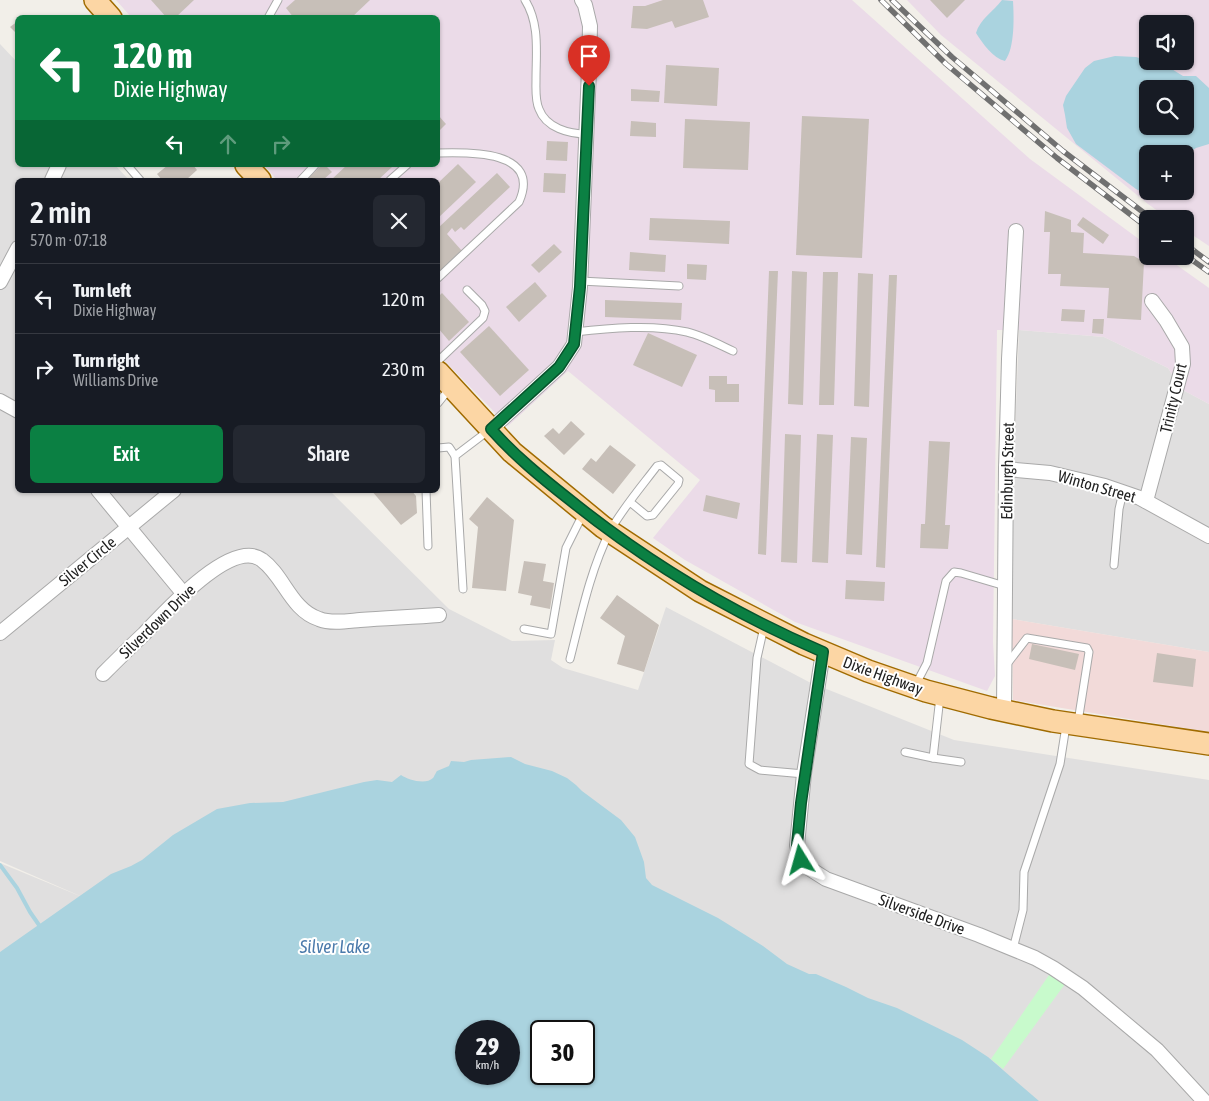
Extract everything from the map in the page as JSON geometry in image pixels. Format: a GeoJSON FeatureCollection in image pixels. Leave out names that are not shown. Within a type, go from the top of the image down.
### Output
{"type":"FeatureCollection","features":[{"type":"Feature","properties":{"kind":"main road"},"geometry":{"type":"LineString","coordinates":[[95,0],[108,15]]}},
{"type":"Feature","properties":{"kind":"main road","name":"Dixie Highway"},"geometry":{"type":"LineString","coordinates":[[442,387],[491,429],[512,452],[610,532],[700,591],[823,652],[868,671],[915,687],[1004,711],[1072,724],[1209,744]]}},
{"type":"Feature","properties":{"kind":"street"},"geometry":{"type":"LineString","coordinates":[[491,429],[559,367],[574,344],[580,281],[590,26],[582,0]]}},
{"type":"Feature","properties":{"kind":"street","name":"Edinburgh Street"},"geometry":{"type":"LineString","coordinates":[[1004,711],[1006,469],[1016,231]]}},
{"type":"Feature","properties":{"kind":"street"},"geometry":{"type":"LineString","coordinates":[[0,282],[15,254]]}},
{"type":"Feature","properties":{"kind":"street","name":"Trinity Court"},"geometry":{"type":"LineString","coordinates":[[1146,501],[1183,364],[1182,348],[1166,320],[1152,302]]}},
{"type":"Feature","properties":{"kind":"street"},"geometry":{"type":"LineString","coordinates":[[0,402],[15,410]]}},
{"type":"Feature","properties":{"kind":"street","name":"Winton Street"},"geometry":{"type":"LineString","coordinates":[[1006,469],[1050,473],[1123,492],[1146,501],[1209,536]]}},
{"type":"Feature","properties":{"kind":"street"},"geometry":{"type":"LineString","coordinates":[[101,493],[183,593]]}},
{"type":"Feature","properties":{"kind":"street","name":"Silver Circle"},"geometry":{"type":"LineString","coordinates":[[0,633],[170,493]]}},
{"type":"Feature","properties":{"kind":"street","name":"Silverdown Drive"},"geometry":{"type":"LineString","coordinates":[[103,674],[183,593],[200,580],[237,558],[252,556],[261,559],[275,572],[300,606],[309,615],[320,620],[341,621],[439,615]]}},
{"type":"Feature","properties":{"kind":"street","name":"Silverside Drive"},"geometry":{"type":"LineString","coordinates":[[823,652],[804,774],[797,845],[801,860],[807,867],[826,879],[970,932],[1013,949],[1053,968],[1083,988],[1157,1050],[1204,1101]]}},
{"type":"Feature","properties":{"kind":"lane"},"geometry":{"type":"LineString","coordinates":[[270,15],[278,0]]}},
{"type":"Feature","properties":{"kind":"lane"},"geometry":{"type":"LineString","coordinates":[[525,0],[532,11],[536,35],[536,94],[539,111],[548,122],[560,130],[573,134],[587,134]]}},
{"type":"Feature","properties":{"kind":"lane"},"geometry":{"type":"LineString","coordinates":[[440,153],[463,152],[500,157],[516,166],[524,178],[525,190],[519,202],[440,276]]}},
{"type":"Feature","properties":{"kind":"lane"},"geometry":{"type":"LineString","coordinates":[[129,167],[138,178]]}},
{"type":"Feature","properties":{"kind":"lane"},"geometry":{"type":"LineString","coordinates":[[303,178],[313,167]]}},
{"type":"Feature","properties":{"kind":"lane"},"geometry":{"type":"LineString","coordinates":[[392,178],[405,167]]}},
{"type":"Feature","properties":{"kind":"lane"},"geometry":{"type":"LineString","coordinates":[[580,281],[678,286]]}},
{"type":"Feature","properties":{"kind":"lane"},"geometry":{"type":"LineString","coordinates":[[440,359],[483,318],[485,311],[467,290]]}},
{"type":"Feature","properties":{"kind":"lane"},"geometry":{"type":"LineString","coordinates":[[575,332],[596,329],[657,328],[687,332],[733,351]]}},
{"type":"Feature","properties":{"kind":"lane"},"geometry":{"type":"LineString","coordinates":[[456,456],[491,429]]}},
{"type":"Feature","properties":{"kind":"lane"},"geometry":{"type":"LineString","coordinates":[[440,448],[449,447],[456,456],[463,590]]}},
{"type":"Feature","properties":{"kind":"lane"},"geometry":{"type":"LineString","coordinates":[[570,660],[590,583],[610,532],[625,507],[657,466],[664,466],[679,480],[678,484],[653,515],[647,516],[630,502]]}},
{"type":"Feature","properties":{"kind":"lane"},"geometry":{"type":"LineString","coordinates":[[1114,565],[1119,510],[1123,492]]}},
{"type":"Feature","properties":{"kind":"lane"},"geometry":{"type":"LineString","coordinates":[[426,493],[428,546]]}},
{"type":"Feature","properties":{"kind":"lane"},"geometry":{"type":"LineString","coordinates":[[524,629],[551,634],[566,548],[584,512]]}},
{"type":"Feature","properties":{"kind":"lane"},"geometry":{"type":"LineString","coordinates":[[915,687],[927,663],[942,593],[950,575],[954,572],[961,573],[1005,586]]}},
{"type":"Feature","properties":{"kind":"lane"},"geometry":{"type":"LineString","coordinates":[[764,624],[757,658],[749,764],[760,770],[804,774]]}},
{"type":"Feature","properties":{"kind":"lane"},"geometry":{"type":"LineString","coordinates":[[1004,667],[1028,638],[1087,648],[1089,652],[1072,724],[1024,872],[1024,910],[1013,949]]}},
{"type":"Feature","properties":{"kind":"lane"},"geometry":{"type":"LineString","coordinates":[[934,758],[940,695]]}},
{"type":"Feature","properties":{"kind":"lane"},"geometry":{"type":"LineString","coordinates":[[904,752],[960,762]]}},
{"type":"Feature","properties":{"kind":"shaded area"},"geometry":{"type":"Polygon","coordinates":[[[116,0],[852,0],[1030,159],[1139,239],[1139,265],[1177,265],[1209,288],[1209,404],[1181,389],[1168,368],[1104,337],[997,330],[993,642],[995,676],[987,691],[795,622],[685,560],[653,538],[700,480],[568,371],[508,426],[440,356],[440,178],[275,178],[266,167],[440,167],[440,15],[129,15],[116,0]]]}},
{"type":"Feature","properties":{"kind":"shaded area"},"geometry":{"type":"Polygon","coordinates":[[[907,0],[1209,0],[1209,246],[1194,236],[1194,210],[1156,210],[1143,200],[1194,200],[1194,145],[1139,145],[1139,197],[941,35],[907,0]]]}},
{"type":"Feature","properties":{"kind":"shaded area"},"geometry":{"type":"Polygon","coordinates":[[[0,44],[15,60],[15,167],[117,167],[127,178],[15,178],[15,493],[332,493],[449,609],[512,641],[555,640],[551,660],[563,668],[638,690],[666,607],[809,682],[954,740],[1209,780],[1209,1101],[837,1101],[765,1050],[134,919],[0,1101],[0,863],[87,899],[0,861],[0,44]]]}},
{"type":"Feature","properties":{"kind":"shaded area"},"geometry":{"type":"Polygon","coordinates":[[[1019,330],[1104,337],[1168,368],[1181,389],[1209,404],[1209,652],[1012,619],[1013,485],[1019,330]]]}},
{"type":"Feature","properties":{"kind":"shaded area"},"geometry":{"type":"Polygon","coordinates":[[[1012,619],[1209,652],[1209,732],[1013,700],[1012,619]]]}},
{"type":"Feature","properties":{"kind":"green space"},"geometry":{"type":"Polygon","coordinates":[[[1049,975],[1065,984],[1003,1069],[991,1059],[1049,975]]]}},
{"type":"Feature","properties":{"kind":"water"},"geometry":{"type":"Polygon","coordinates":[[[1002,0],[1013,1],[1014,24],[1012,41],[1005,61],[992,54],[976,33],[984,20],[1002,0]]]}},
{"type":"Feature","properties":{"kind":"water"},"geometry":{"type":"Polygon","coordinates":[[[1115,56],[1136,57],[1139,58],[1139,70],[1173,70],[1183,76],[1196,76],[1209,88],[1209,144],[1194,149],[1194,145],[1139,145],[1139,190],[1136,189],[1076,144],[1067,128],[1063,105],[1066,96],[1085,68],[1094,61],[1115,56]]]}},
{"type":"Feature","properties":{"kind":"water","name":"Silver Lake"},"geometry":{"type":"Polygon","coordinates":[[[511,757],[525,764],[552,771],[567,778],[621,820],[635,837],[644,862],[646,878],[652,885],[718,918],[763,946],[787,964],[897,1008],[962,1040],[988,1057],[1039,1101],[0,1101],[0,952],[111,874],[142,860],[173,835],[217,809],[250,803],[283,802],[364,782],[377,780],[392,782],[401,775],[412,780],[426,781],[433,778],[437,771],[449,766],[451,761],[464,762],[511,757]]]}},
{"type":"Feature","properties":{"kind":"building"},"geometry":{"type":"Polygon","coordinates":[[[151,0],[194,0],[178,15],[164,15],[151,0]]]}},
{"type":"Feature","properties":{"kind":"building"},"geometry":{"type":"Polygon","coordinates":[[[295,0],[370,0],[354,15],[292,15],[286,8],[295,0]]]}},
{"type":"Feature","properties":{"kind":"building"},"geometry":{"type":"Polygon","coordinates":[[[663,0],[703,0],[709,17],[675,28],[672,21],[647,29],[631,28],[633,6],[645,6],[663,0]]]}},
{"type":"Feature","properties":{"kind":"building"},"geometry":{"type":"Polygon","coordinates":[[[930,0],[965,0],[947,18],[930,0]]]}},
{"type":"Feature","properties":{"kind":"building"},"geometry":{"type":"Polygon","coordinates":[[[15,23],[15,32],[10,27],[15,23]]]}},
{"type":"Feature","properties":{"kind":"building"},"geometry":{"type":"Polygon","coordinates":[[[666,65],[719,68],[717,106],[664,103],[666,65]]]}},
{"type":"Feature","properties":{"kind":"building"},"geometry":{"type":"Polygon","coordinates":[[[631,89],[660,91],[659,102],[631,101],[631,89]]]}},
{"type":"Feature","properties":{"kind":"building"},"geometry":{"type":"Polygon","coordinates":[[[802,116],[869,119],[862,258],[796,255],[802,116]]]}},
{"type":"Feature","properties":{"kind":"building"},"geometry":{"type":"Polygon","coordinates":[[[440,117],[446,124],[440,130],[440,117]]]}},
{"type":"Feature","properties":{"kind":"building"},"geometry":{"type":"Polygon","coordinates":[[[685,119],[750,122],[748,170],[683,168],[685,119]]]}},
{"type":"Feature","properties":{"kind":"building"},"geometry":{"type":"Polygon","coordinates":[[[631,121],[656,123],[656,137],[630,136],[631,121]]]}},
{"type":"Feature","properties":{"kind":"building"},"geometry":{"type":"Polygon","coordinates":[[[547,141],[568,142],[567,161],[546,160],[547,141]]]}},
{"type":"Feature","properties":{"kind":"building"},"geometry":{"type":"Polygon","coordinates":[[[458,164],[476,182],[440,216],[440,181],[458,164]]]}},
{"type":"Feature","properties":{"kind":"building"},"geometry":{"type":"Polygon","coordinates":[[[166,167],[195,167],[197,170],[188,178],[160,178],[157,174],[166,167]]]}},
{"type":"Feature","properties":{"kind":"building"},"geometry":{"type":"Polygon","coordinates":[[[320,167],[327,167],[332,172],[325,178],[308,178],[320,167]]]}},
{"type":"Feature","properties":{"kind":"building"},"geometry":{"type":"Polygon","coordinates":[[[345,167],[392,167],[380,178],[333,178],[345,167]]]}},
{"type":"Feature","properties":{"kind":"building"},"geometry":{"type":"Polygon","coordinates":[[[497,173],[510,187],[464,230],[461,227],[455,232],[452,228],[447,234],[462,251],[440,272],[440,226],[497,173]]]}},
{"type":"Feature","properties":{"kind":"building"},"geometry":{"type":"Polygon","coordinates":[[[544,173],[566,174],[565,193],[543,192],[544,173]]]}},
{"type":"Feature","properties":{"kind":"building"},"geometry":{"type":"Polygon","coordinates":[[[1045,211],[1071,220],[1071,232],[1084,233],[1083,253],[1134,256],[1139,259],[1139,265],[1144,265],[1141,320],[1107,318],[1109,288],[1060,286],[1061,274],[1048,274],[1050,232],[1044,232],[1045,211]]]}},
{"type":"Feature","properties":{"kind":"building"},"geometry":{"type":"Polygon","coordinates":[[[1083,217],[1109,235],[1103,244],[1077,225],[1083,217]]]}},
{"type":"Feature","properties":{"kind":"building"},"geometry":{"type":"Polygon","coordinates":[[[650,218],[730,221],[729,244],[649,240],[650,218]]]}},
{"type":"Feature","properties":{"kind":"building"},"geometry":{"type":"Polygon","coordinates":[[[554,244],[562,252],[539,273],[531,265],[554,244]]]}},
{"type":"Feature","properties":{"kind":"building"},"geometry":{"type":"Polygon","coordinates":[[[630,252],[666,255],[665,272],[629,270],[630,252]]]}},
{"type":"Feature","properties":{"kind":"building"},"geometry":{"type":"Polygon","coordinates":[[[687,264],[707,265],[706,280],[687,279],[687,264]]]}},
{"type":"Feature","properties":{"kind":"building"},"geometry":{"type":"Polygon","coordinates":[[[769,271],[778,271],[766,555],[758,554],[769,271]]]}},
{"type":"Feature","properties":{"kind":"building"},"geometry":{"type":"Polygon","coordinates":[[[792,271],[807,272],[803,405],[788,404],[792,271]]]}},
{"type":"Feature","properties":{"kind":"building"},"geometry":{"type":"Polygon","coordinates":[[[823,272],[838,272],[834,405],[819,405],[823,272]]]}},
{"type":"Feature","properties":{"kind":"building"},"geometry":{"type":"Polygon","coordinates":[[[858,273],[873,274],[869,407],[854,406],[858,273]]]}},
{"type":"Feature","properties":{"kind":"building"},"geometry":{"type":"Polygon","coordinates":[[[889,275],[897,275],[885,568],[876,567],[889,275]]]}},
{"type":"Feature","properties":{"kind":"building"},"geometry":{"type":"Polygon","coordinates":[[[535,282],[547,296],[519,322],[506,307],[535,282]]]}},
{"type":"Feature","properties":{"kind":"building"},"geometry":{"type":"Polygon","coordinates":[[[442,293],[469,322],[449,341],[440,330],[440,295],[442,293]]]}},
{"type":"Feature","properties":{"kind":"building"},"geometry":{"type":"Polygon","coordinates":[[[605,300],[682,303],[681,320],[605,317],[605,300]]]}},
{"type":"Feature","properties":{"kind":"building"},"geometry":{"type":"Polygon","coordinates":[[[1062,309],[1085,310],[1084,322],[1061,321],[1062,309]]]}},
{"type":"Feature","properties":{"kind":"building"},"geometry":{"type":"Polygon","coordinates":[[[1093,319],[1104,319],[1103,334],[1092,333],[1093,319]]]}},
{"type":"Feature","properties":{"kind":"building"},"geometry":{"type":"Polygon","coordinates":[[[489,326],[529,370],[500,396],[460,352],[489,326]]]}},
{"type":"Feature","properties":{"kind":"building"},"geometry":{"type":"Polygon","coordinates":[[[648,333],[697,355],[682,387],[633,365],[648,333]]]}},
{"type":"Feature","properties":{"kind":"building"},"geometry":{"type":"Polygon","coordinates":[[[709,376],[727,376],[727,384],[739,384],[739,402],[715,402],[715,390],[709,389],[709,376]]]}},
{"type":"Feature","properties":{"kind":"building"},"geometry":{"type":"Polygon","coordinates":[[[571,421],[585,434],[564,455],[544,436],[553,428],[559,434],[571,421]]]}},
{"type":"Feature","properties":{"kind":"building"},"geometry":{"type":"Polygon","coordinates":[[[785,434],[801,435],[797,563],[781,562],[785,434]]]}},
{"type":"Feature","properties":{"kind":"building"},"geometry":{"type":"Polygon","coordinates":[[[817,434],[833,435],[828,563],[812,562],[817,434]]]}},
{"type":"Feature","properties":{"kind":"building"},"geometry":{"type":"Polygon","coordinates":[[[851,437],[867,438],[862,555],[846,554],[851,437]]]}},
{"type":"Feature","properties":{"kind":"building"},"geometry":{"type":"Polygon","coordinates":[[[929,441],[950,442],[945,525],[950,525],[948,549],[920,548],[921,524],[925,524],[929,441]]]}},
{"type":"Feature","properties":{"kind":"building"},"geometry":{"type":"Polygon","coordinates":[[[610,445],[636,465],[613,494],[582,469],[591,458],[596,462],[610,445]]]}},
{"type":"Feature","properties":{"kind":"building"},"geometry":{"type":"Polygon","coordinates":[[[374,493],[414,493],[416,496],[417,513],[401,525],[374,493]]]}},
{"type":"Feature","properties":{"kind":"building"},"geometry":{"type":"Polygon","coordinates":[[[706,495],[740,503],[737,519],[703,511],[706,495]]]}},
{"type":"Feature","properties":{"kind":"building"},"geometry":{"type":"Polygon","coordinates":[[[487,497],[514,520],[506,591],[472,588],[478,527],[469,519],[487,497]]]}},
{"type":"Feature","properties":{"kind":"building"},"geometry":{"type":"Polygon","coordinates":[[[524,561],[546,564],[543,581],[554,583],[550,609],[530,605],[532,596],[518,593],[524,561]]]}},
{"type":"Feature","properties":{"kind":"building"},"geometry":{"type":"Polygon","coordinates":[[[846,580],[885,582],[884,601],[845,599],[846,580]]]}},
{"type":"Feature","properties":{"kind":"building"},"geometry":{"type":"Polygon","coordinates":[[[617,595],[659,625],[644,672],[617,664],[625,636],[600,618],[617,595]]]}},
{"type":"Feature","properties":{"kind":"building"},"geometry":{"type":"Polygon","coordinates":[[[1032,644],[1079,654],[1075,670],[1029,659],[1032,644]]]}},
{"type":"Feature","properties":{"kind":"building"},"geometry":{"type":"Polygon","coordinates":[[[1157,653],[1196,659],[1193,687],[1153,682],[1157,653]]]}},
{"type":"Feature","properties":{"kind":"waterway"},"geometry":{"type":"LineString","coordinates":[[0,865],[17,888],[39,925]]}},
{"type":"Feature","properties":{"kind":"railway"},"geometry":{"type":"LineString","coordinates":[[881,0],[946,64],[1057,158],[1139,221]]}},
{"type":"Feature","properties":{"kind":"railway"},"geometry":{"type":"LineString","coordinates":[[892,0],[952,57],[1063,151],[1140,210]]}},
{"type":"Feature","properties":{"kind":"railway"},"geometry":{"type":"LineString","coordinates":[[1194,251],[1209,262]]}},
{"type":"Feature","properties":{"kind":"railway"},"geometry":{"type":"LineString","coordinates":[[1194,261],[1209,272]]}},
{"type":"Feature","properties":{"kind":"route"},"geometry":{"type":"LineString","coordinates":[[589,86],[580,287],[574,344],[559,367],[491,429],[512,452],[563,495],[603,527],[645,556],[700,591],[823,652],[804,774],[797,845],[801,860]]}}]}
